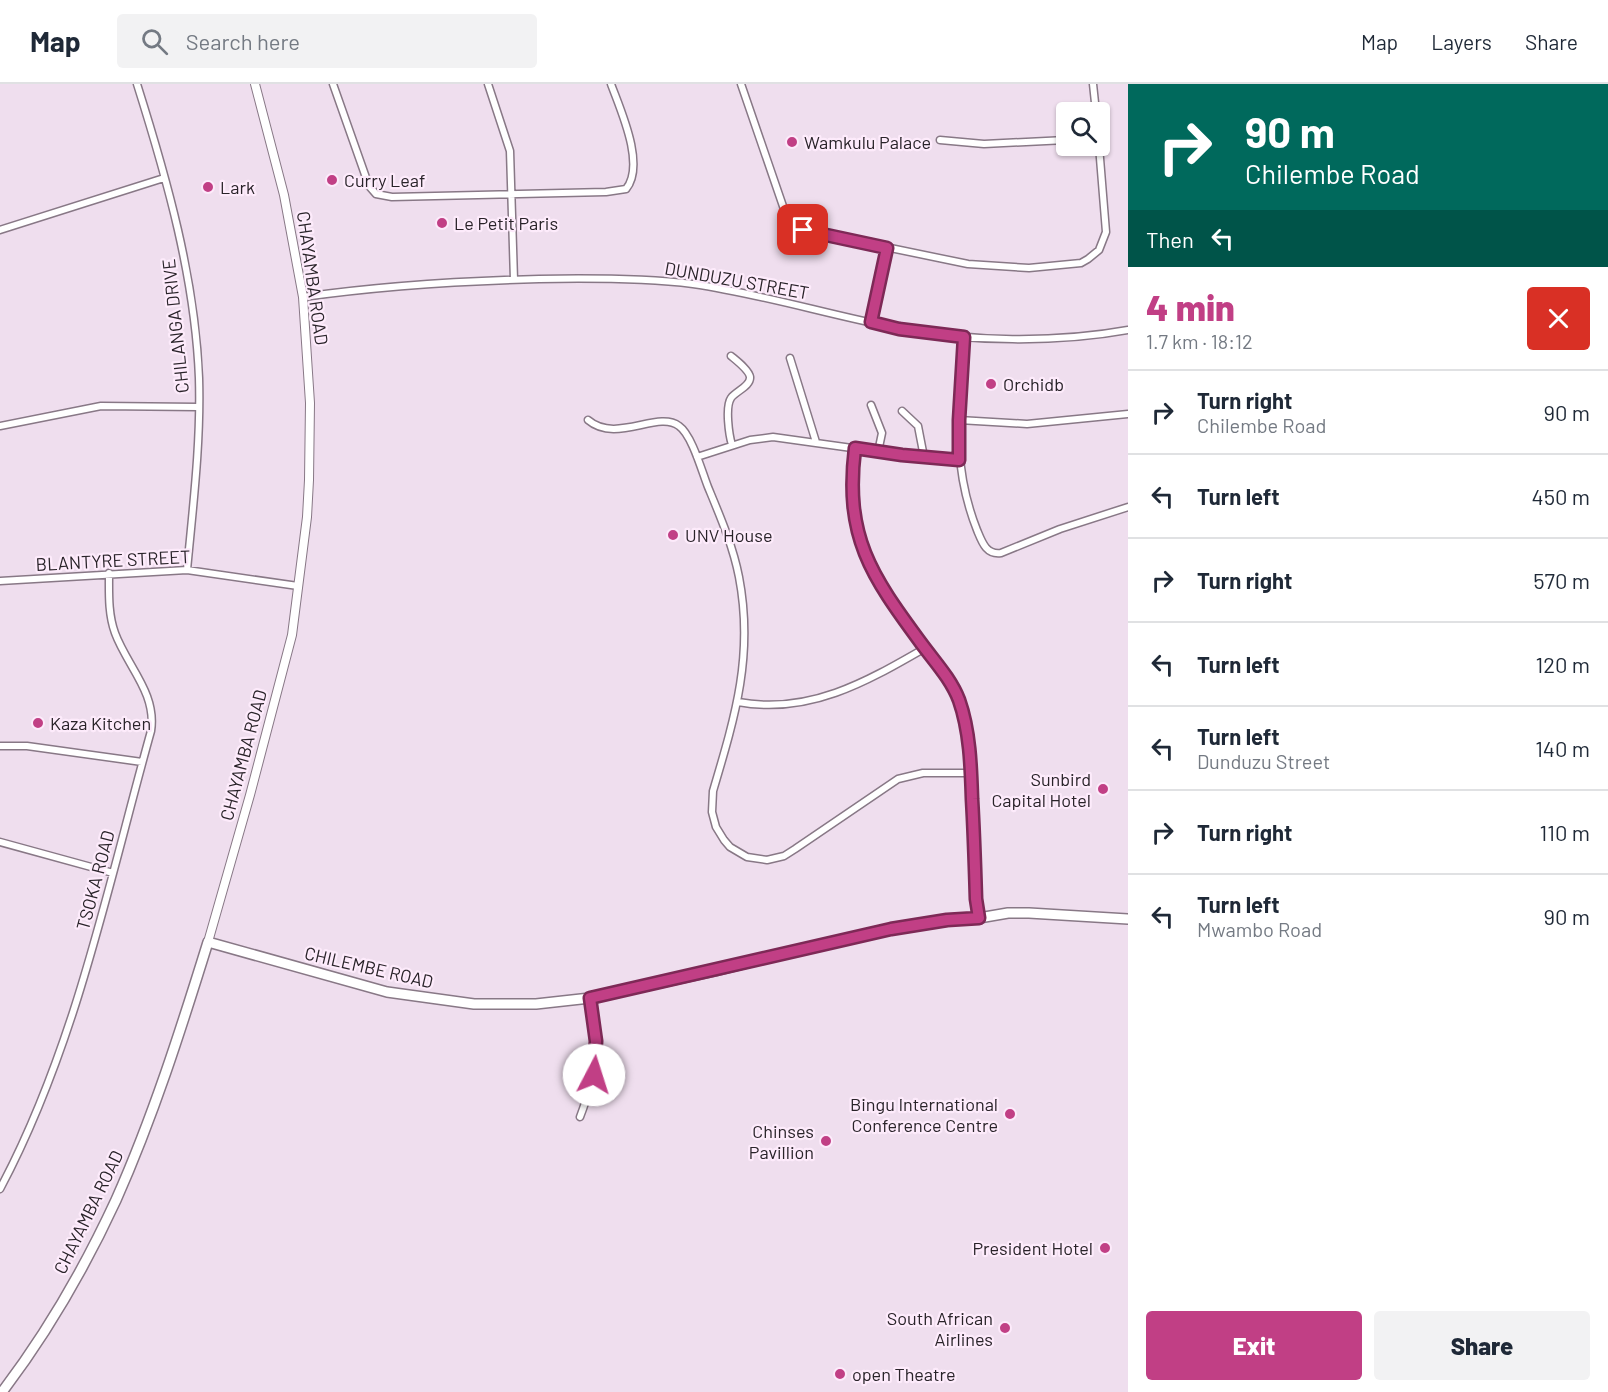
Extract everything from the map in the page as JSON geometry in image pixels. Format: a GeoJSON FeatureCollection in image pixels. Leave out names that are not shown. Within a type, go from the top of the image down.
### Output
{"type":"FeatureCollection","features":[{"type":"Feature","properties":{"kind":"main road","name":"CHILEMBE ROAD"},"geometry":{"type":"LineString","coordinates":[[208,942],[357,985],[415,998],[503,1004],[562,1003],[891,929],[947,920],[1008,913],[1128,919]]}},
{"type":"Feature","properties":{"kind":"main road","name":"CHAYAMBA ROAD"},"geometry":{"type":"LineString","coordinates":[[2,1392],[44,1332],[86,1260],[116,1200],[150,1115],[208,942]]}},
{"type":"Feature","properties":{"kind":"street","name":"CHILANGA DRIVE"},"geometry":{"type":"LineString","coordinates":[[137,84],[178,223],[196,346],[198,406],[195,490],[187,570]]}},
{"type":"Feature","properties":{"kind":"street","name":"CHAYAMBA ROAD"},"geometry":{"type":"LineString","coordinates":[[208,942],[285,666],[294,621],[307,517],[310,441],[309,364],[303,297],[284,195],[255,84]]}},
{"type":"Feature","properties":{"kind":"street"},"geometry":{"type":"LineString","coordinates":[[333,84],[366,181],[376,194],[392,197],[606,192],[626,189],[633,170],[631,143],[611,84]]}},
{"type":"Feature","properties":{"kind":"street"},"geometry":{"type":"LineString","coordinates":[[488,84],[510,151],[514,280]]}},
{"type":"Feature","properties":{"kind":"street"},"geometry":{"type":"LineString","coordinates":[[741,84],[785,212],[792,222],[803,230],[887,248],[969,264],[1008,267],[1069,265],[1088,259],[1102,244],[1106,232],[1100,156]]}},
{"type":"Feature","properties":{"kind":"street"},"geometry":{"type":"LineString","coordinates":[[1092,84],[1095,102]]}},
{"type":"Feature","properties":{"kind":"street"},"geometry":{"type":"LineString","coordinates":[[940,140],[984,144],[1056,140]]}},
{"type":"Feature","properties":{"kind":"street"},"geometry":{"type":"LineString","coordinates":[[0,230],[164,178]]}},
{"type":"Feature","properties":{"kind":"street"},"geometry":{"type":"LineString","coordinates":[[871,322],[887,248]]}},
{"type":"Feature","properties":{"kind":"street","name":"DUNDUZU STREET"},"geometry":{"type":"LineString","coordinates":[[303,297],[415,284],[622,279],[693,284],[755,295],[899,329],[964,337],[1055,338],[1128,330]]}},
{"type":"Feature","properties":{"kind":"street"},"geometry":{"type":"LineString","coordinates":[[964,337],[959,460],[969,512],[983,545],[994,554],[1001,553],[1060,529],[1128,507]]}},
{"type":"Feature","properties":{"kind":"street"},"geometry":{"type":"LineString","coordinates":[[731,356],[749,373],[750,378],[749,382],[731,398],[729,403],[729,432],[732,445]]}},
{"type":"Feature","properties":{"kind":"street"},"geometry":{"type":"LineString","coordinates":[[790,358],[816,442]]}},
{"type":"Feature","properties":{"kind":"street"},"geometry":{"type":"LineString","coordinates":[[871,405],[882,433],[878,452]]}},
{"type":"Feature","properties":{"kind":"street"},"geometry":{"type":"LineString","coordinates":[[0,426],[101,406],[198,406]]}},
{"type":"Feature","properties":{"kind":"street"},"geometry":{"type":"LineString","coordinates":[[902,411],[918,426],[924,457]]}},
{"type":"Feature","properties":{"kind":"street"},"geometry":{"type":"LineString","coordinates":[[959,420],[1027,424],[1128,414]]}},
{"type":"Feature","properties":{"kind":"street"},"geometry":{"type":"LineString","coordinates":[[588,420],[604,429],[673,422],[684,430],[721,517],[739,576],[745,626],[745,650],[738,702],[712,791],[712,812],[716,827],[724,840],[742,855],[767,860],[784,855],[898,779],[923,773],[971,773]]}},
{"type":"Feature","properties":{"kind":"street"},"geometry":{"type":"LineString","coordinates":[[697,457],[732,445],[773,437],[878,452],[959,460]]}},
{"type":"Feature","properties":{"kind":"street"},"geometry":{"type":"LineString","coordinates":[[855,448],[851,477],[855,518],[861,546],[878,582],[947,678],[958,699],[966,724],[979,918]]}},
{"type":"Feature","properties":{"kind":"street","name":"BLANTYRE STREET"},"geometry":{"type":"LineString","coordinates":[[0,581],[187,570],[298,586]]}},
{"type":"Feature","properties":{"kind":"street","name":"TSOKA ROAD"},"geometry":{"type":"LineString","coordinates":[[0,1189],[18,1155],[50,1080],[77,999],[151,731],[152,713],[146,693],[114,631],[110,609],[109,573]]}},
{"type":"Feature","properties":{"kind":"street"},"geometry":{"type":"LineString","coordinates":[[738,702],[779,705],[825,697],[856,686],[925,648]]}},
{"type":"Feature","properties":{"kind":"street"},"geometry":{"type":"LineString","coordinates":[[0,746],[27,746],[142,762]]}},
{"type":"Feature","properties":{"kind":"street"},"geometry":{"type":"LineString","coordinates":[[0,843],[113,873]]}},
{"type":"Feature","properties":{"kind":"street"},"geometry":{"type":"LineString","coordinates":[[580,1118],[594,1075],[597,1056],[590,998]]}},
{"type":"Feature","properties":{"kind":"place","name":"Wamkulu Palace"},"geometry":{"type":"Point","coordinates":[792,142]}},
{"type":"Feature","properties":{"kind":"place","name":"Curry Leaf"},"geometry":{"type":"Point","coordinates":[332,180]}},
{"type":"Feature","properties":{"kind":"place","name":"Lark"},"geometry":{"type":"Point","coordinates":[208,187]}},
{"type":"Feature","properties":{"kind":"place","name":"Le Petit Paris"},"geometry":{"type":"Point","coordinates":[442,223]}},
{"type":"Feature","properties":{"kind":"place","name":"Orchidb"},"geometry":{"type":"Point","coordinates":[991,384]}},
{"type":"Feature","properties":{"kind":"place","name":"UNV House"},"geometry":{"type":"Point","coordinates":[673,535]}},
{"type":"Feature","properties":{"kind":"place","name":"Kaza Kitchen"},"geometry":{"type":"Point","coordinates":[38,723]}},
{"type":"Feature","properties":{"kind":"place","name":"Sunbird Capital Hotel"},"geometry":{"type":"Point","coordinates":[1103,789]}},
{"type":"Feature","properties":{"kind":"place","name":"Bingu International Conference Centre"},"geometry":{"type":"Point","coordinates":[1010,1114]}},
{"type":"Feature","properties":{"kind":"place","name":"Chinses Pavillion"},"geometry":{"type":"Point","coordinates":[826,1141]}},
{"type":"Feature","properties":{"kind":"place","name":"President Hotel"},"geometry":{"type":"Point","coordinates":[1105,1248]}},
{"type":"Feature","properties":{"kind":"place","name":"South African Airlines"},"geometry":{"type":"Point","coordinates":[1005,1328]}},
{"type":"Feature","properties":{"kind":"place","name":"open Theatre"},"geometry":{"type":"Point","coordinates":[840,1374]}},
{"type":"Feature","properties":{"kind":"route"},"geometry":{"type":"LineString","coordinates":[[594,1075],[597,1056],[590,998],[891,929],[947,920],[979,918],[976,899],[971,773],[963,713],[953,687],[894,606],[866,558],[855,518],[851,477],[855,448],[959,460],[958,440],[964,337],[899,329],[871,322],[887,248],[803,230]]}}]}
